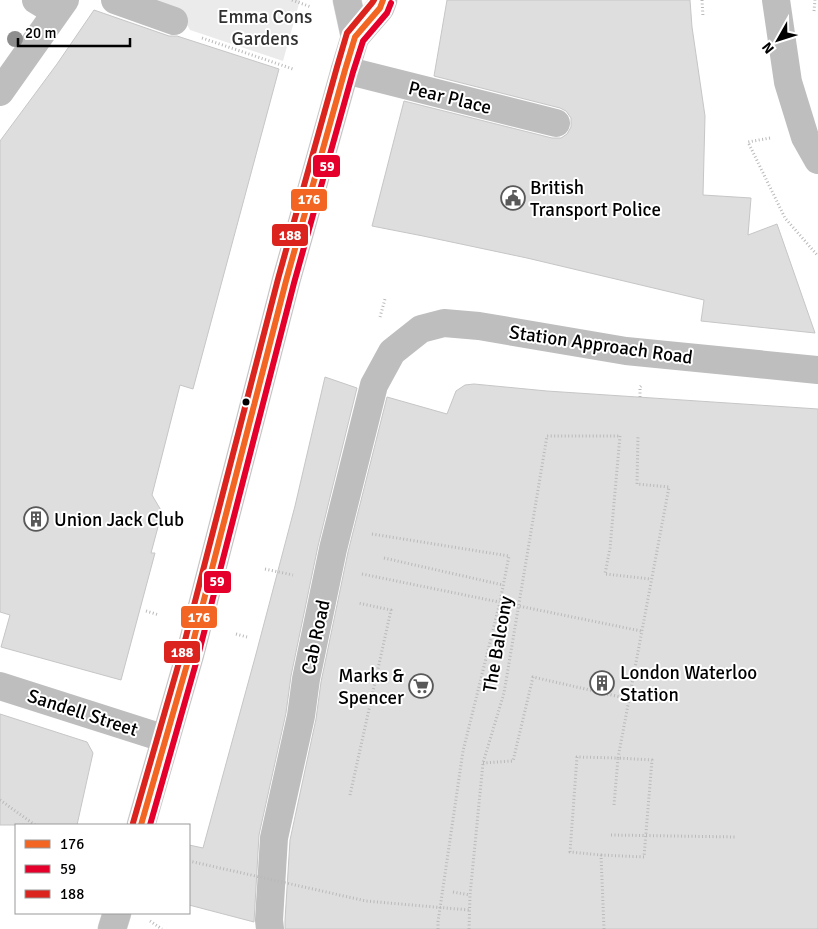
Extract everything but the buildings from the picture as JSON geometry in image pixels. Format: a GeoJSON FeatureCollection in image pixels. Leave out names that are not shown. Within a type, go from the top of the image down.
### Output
{"type":"FeatureCollection","features":[{"type":"Feature","properties":{"kind":"main road"},"geometry":{"type":"LineString","coordinates":[[116,0],[174,21]]}},
{"type":"Feature","properties":{"kind":"main road"},"geometry":{"type":"LineString","coordinates":[[347,0],[355,37]]}},
{"type":"Feature","properties":{"kind":"main road"},"geometry":{"type":"LineString","coordinates":[[141,824],[207,589],[286,281],[345,70],[355,37],[380,8],[383,0]]}},
{"type":"Feature","properties":{"kind":"main road"},"geometry":{"type":"LineString","coordinates":[[776,0],[788,82],[805,137],[818,160]]}},
{"type":"Feature","properties":{"kind":"main road"},"geometry":{"type":"LineString","coordinates":[[0,92],[52,4]]}},
{"type":"Feature","properties":{"kind":"main road","name":"Pear Place"},"geometry":{"type":"LineString","coordinates":[[345,70],[556,123]]}},
{"type":"Feature","properties":{"kind":"main road","name":"Station Approach Road"},"geometry":{"type":"LineString","coordinates":[[392,352],[421,329],[444,323],[479,326],[626,350],[818,370]]}},
{"type":"Feature","properties":{"kind":"main road","name":"Cab Road"},"geometry":{"type":"LineString","coordinates":[[270,929],[274,838],[333,549],[374,385],[392,352]]}},
{"type":"Feature","properties":{"kind":"main road","name":"Sandell Street"},"geometry":{"type":"LineString","coordinates":[[0,686],[166,739]]}},
{"type":"Feature","properties":{"kind":"main road"},"geometry":{"type":"LineString","coordinates":[[112,929],[117,914]]}},
{"type":"Feature","properties":{"kind":"path"},"geometry":{"type":"LineString","coordinates":[[292,0],[312,7]]}},
{"type":"Feature","properties":{"kind":"path"},"geometry":{"type":"LineString","coordinates":[[702,0],[703,17]]}},
{"type":"Feature","properties":{"kind":"path"},"geometry":{"type":"LineString","coordinates":[[174,21],[186,32],[293,69]]}},
{"type":"Feature","properties":{"kind":"path"},"geometry":{"type":"LineString","coordinates":[[614,805],[618,758],[669,487],[637,484],[638,434]]}},
{"type":"Feature","properties":{"kind":"path","name":"The Balcony"},"geometry":{"type":"LineString","coordinates":[[469,929],[470,895],[483,763],[504,693],[547,436],[620,436],[610,548],[605,574],[651,579]]}},
{"type":"Feature","properties":{"kind":"path"},"geometry":{"type":"LineString","coordinates":[[370,534],[509,556],[500,602],[464,751],[446,860],[438,929]]}},
{"type":"Feature","properties":{"kind":"path"},"geometry":{"type":"LineString","coordinates":[[384,558],[503,584]]}},
{"type":"Feature","properties":{"kind":"path"},"geometry":{"type":"LineString","coordinates":[[356,572],[642,631]]}},
{"type":"Feature","properties":{"kind":"path"},"geometry":{"type":"LineString","coordinates":[[350,795],[392,610],[358,603]]}},
{"type":"Feature","properties":{"kind":"path"},"geometry":{"type":"LineString","coordinates":[[146,611],[160,615]]}},
{"type":"Feature","properties":{"kind":"path"},"geometry":{"type":"LineString","coordinates":[[236,634],[247,637]]}},
{"type":"Feature","properties":{"kind":"path"},"geometry":{"type":"LineString","coordinates":[[483,763],[513,761],[533,677],[629,699]]}},
{"type":"Feature","properties":{"kind":"path"},"geometry":{"type":"LineString","coordinates":[[577,757],[652,760],[644,857],[601,855],[570,852],[577,757]]}},
{"type":"Feature","properties":{"kind":"path"},"geometry":{"type":"LineString","coordinates":[[0,800],[33,824]]}},
{"type":"Feature","properties":{"kind":"path"},"geometry":{"type":"LineString","coordinates":[[611,835],[736,837]]}},
{"type":"Feature","properties":{"kind":"path"},"geometry":{"type":"LineString","coordinates":[[601,855],[604,929]]}},
{"type":"Feature","properties":{"kind":"path"},"geometry":{"type":"LineString","coordinates":[[190,861],[366,901],[469,910]]}},
{"type":"Feature","properties":{"kind":"path"},"geometry":{"type":"LineString","coordinates":[[453,892],[470,895]]}},
{"type":"Feature","properties":{"kind":"green space","name":"Emma Cons Gardens"},"geometry":{"type":"Polygon","coordinates":[[[146,0],[300,0],[283,61],[190,30],[180,12],[146,0]]]}},
{"type":"Feature","properties":{"kind":"transit line","name":"188"},"geometry":{"type":"LineString","coordinates":[[133,823],[182,652],[278,279],[337,67],[347,33],[374,0]]}},
{"type":"Feature","properties":{"kind":"transit line","name":"176"},"geometry":{"type":"LineString","coordinates":[[141,824],[190,654],[286,281],[345,70],[355,37],[380,8],[383,0]]}},
{"type":"Feature","properties":{"kind":"transit line","name":"59"},"geometry":{"type":"LineString","coordinates":[[150,824],[198,656],[294,283],[353,72],[363,41],[387,13],[391,3]]}},
{"type":"Feature","properties":{"kind":"place","name":"British Transport Police"},"geometry":{"type":"Point","coordinates":[513,198]}},
{"type":"Feature","properties":{"kind":"place","name":"Union Jack Club"},"geometry":{"type":"Point","coordinates":[36,519]}},
{"type":"Feature","properties":{"kind":"place","name":"London Waterloo Station"},"geometry":{"type":"Point","coordinates":[602,683]}},
{"type":"Feature","properties":{"kind":"place","name":"Marks & Spencer"},"geometry":{"type":"Point","coordinates":[421,686]}}]}
